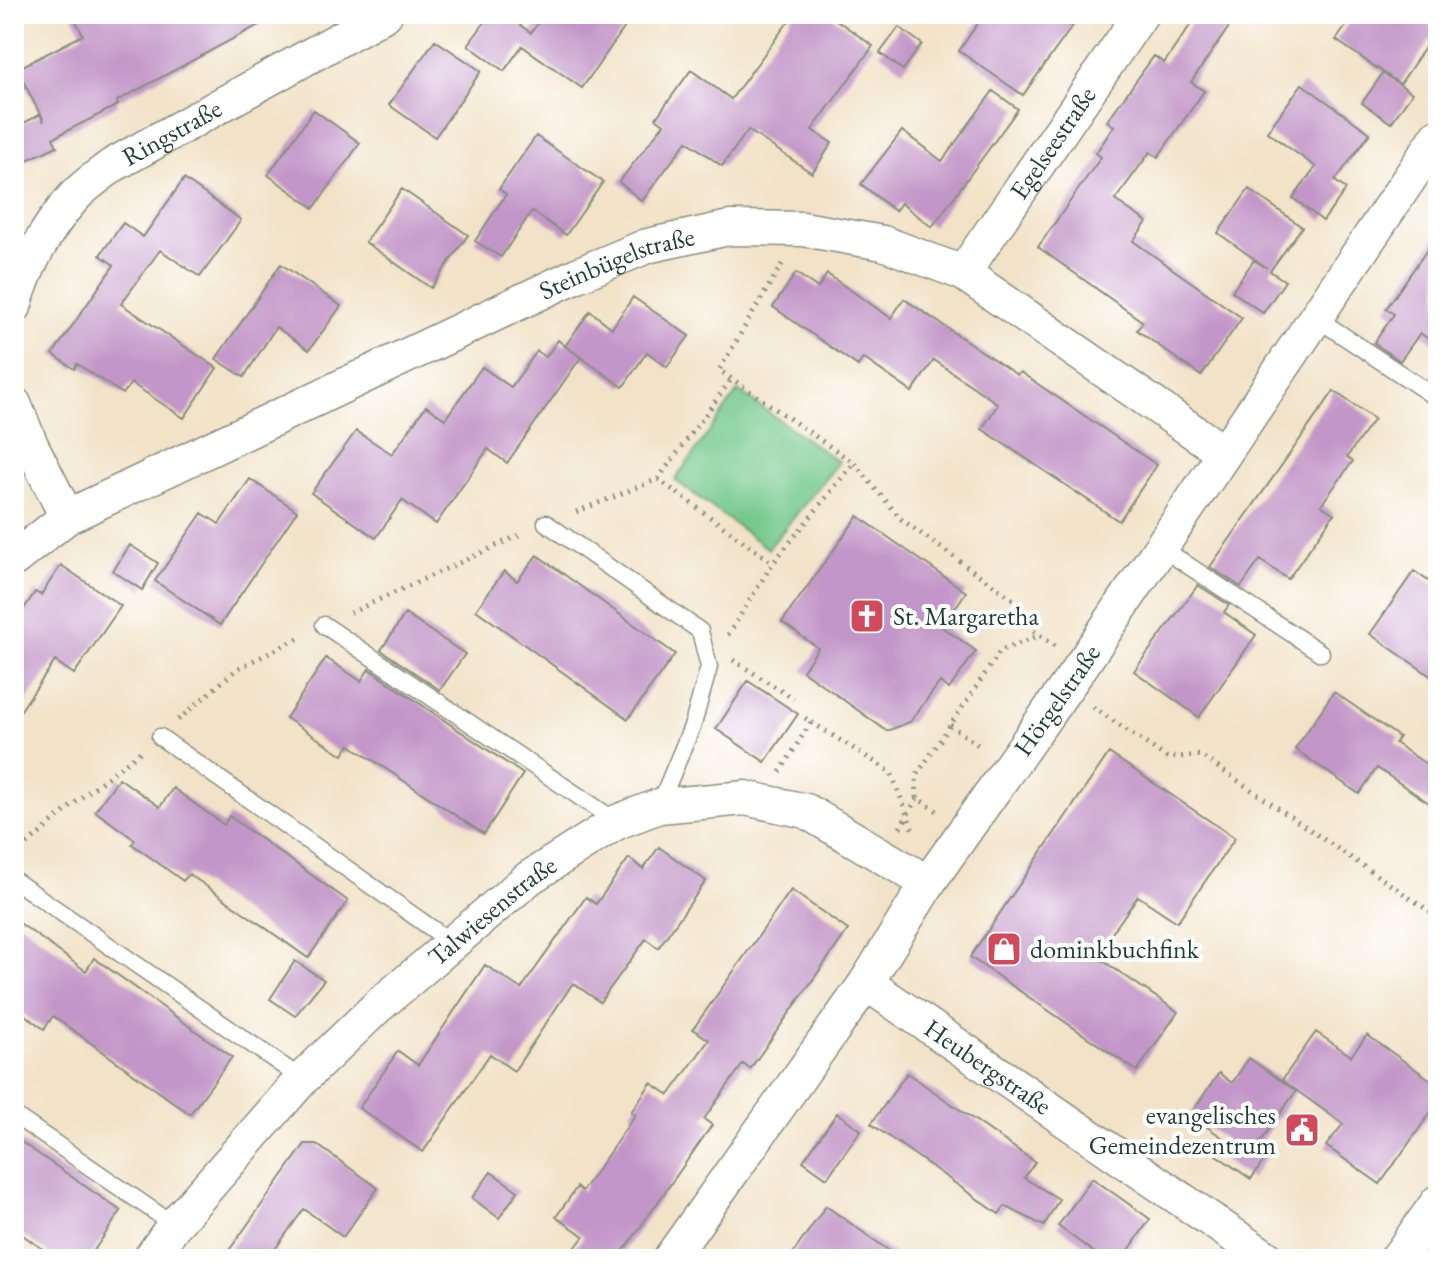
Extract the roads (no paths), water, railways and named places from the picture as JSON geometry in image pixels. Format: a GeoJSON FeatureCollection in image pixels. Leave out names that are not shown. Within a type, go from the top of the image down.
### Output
{"type":"FeatureCollection","features":[{"type":"Feature","properties":{"kind":"street","name":"Ringstraße"},"geometry":{"type":"LineString","coordinates":[[14,307],[20,284],[51,227],[76,195],[113,165],[385,14]]}},
{"type":"Feature","properties":{"kind":"street","name":"Egelseestraße"},"geometry":{"type":"LineString","coordinates":[[963,273],[1141,14]]}},
{"type":"Feature","properties":{"kind":"street","name":"Hörgelstraße"},"geometry":{"type":"LineString","coordinates":[[670,1259],[866,983],[928,883],[1073,677],[1438,136]]}},
{"type":"Feature","properties":{"kind":"street","name":"Steinbügelstraße"},"geometry":{"type":"LineString","coordinates":[[14,559],[67,517],[502,310],[647,246],[729,228],[803,229],[883,243],[963,273],[1223,452]]}},
{"type":"Feature","properties":{"kind":"street"},"geometry":{"type":"LineString","coordinates":[[14,404],[67,517]]}},
{"type":"Feature","properties":{"kind":"street","name":"Talwiesenstraße"},"geometry":{"type":"LineString","coordinates":[[150,1259],[174,1225],[302,1079],[377,1007],[529,878],[617,822],[659,806],[745,798],[806,811],[928,883]]}},
{"type":"Feature","properties":{"kind":"street","name":"Heubergstraße"},"geometry":{"type":"LineString","coordinates":[[866,983],[1268,1259]]}},
{"type":"Feature","properties":{"kind":"street"},"geometry":{"type":"LineString","coordinates":[[1397,1259],[1434,1217]]}},
{"type":"Feature","properties":{"kind":"lane"},"geometry":{"type":"LineString","coordinates":[[1315,317],[1438,399]]}},
{"type":"Feature","properties":{"kind":"lane"},"geometry":{"type":"LineString","coordinates":[[546,523],[700,631],[709,667],[693,724],[659,806]]}},
{"type":"Feature","properties":{"kind":"lane"},"geometry":{"type":"LineString","coordinates":[[1160,547],[1321,653]]}},
{"type":"Feature","properties":{"kind":"lane"},"geometry":{"type":"LineString","coordinates":[[324,625],[617,822]]}},
{"type":"Feature","properties":{"kind":"lane"},"geometry":{"type":"LineString","coordinates":[[160,737],[451,942]]}},
{"type":"Feature","properties":{"kind":"lane"},"geometry":{"type":"LineString","coordinates":[[14,880],[302,1079]]}},
{"type":"Feature","properties":{"kind":"lane"},"geometry":{"type":"LineString","coordinates":[[14,1115],[174,1225]]}},
{"type":"Feature","properties":{"kind":"place","name":"St. Margaretha"},"geometry":{"type":"Point","coordinates":[867,616]}},
{"type":"Feature","properties":{"kind":"place","name":"dominkbuchfink"},"geometry":{"type":"Point","coordinates":[1004,949]}},
{"type":"Feature","properties":{"kind":"place","name":"evangelisches Gemeindezentrum"},"geometry":{"type":"Point","coordinates":[1302,1130]}}]}
